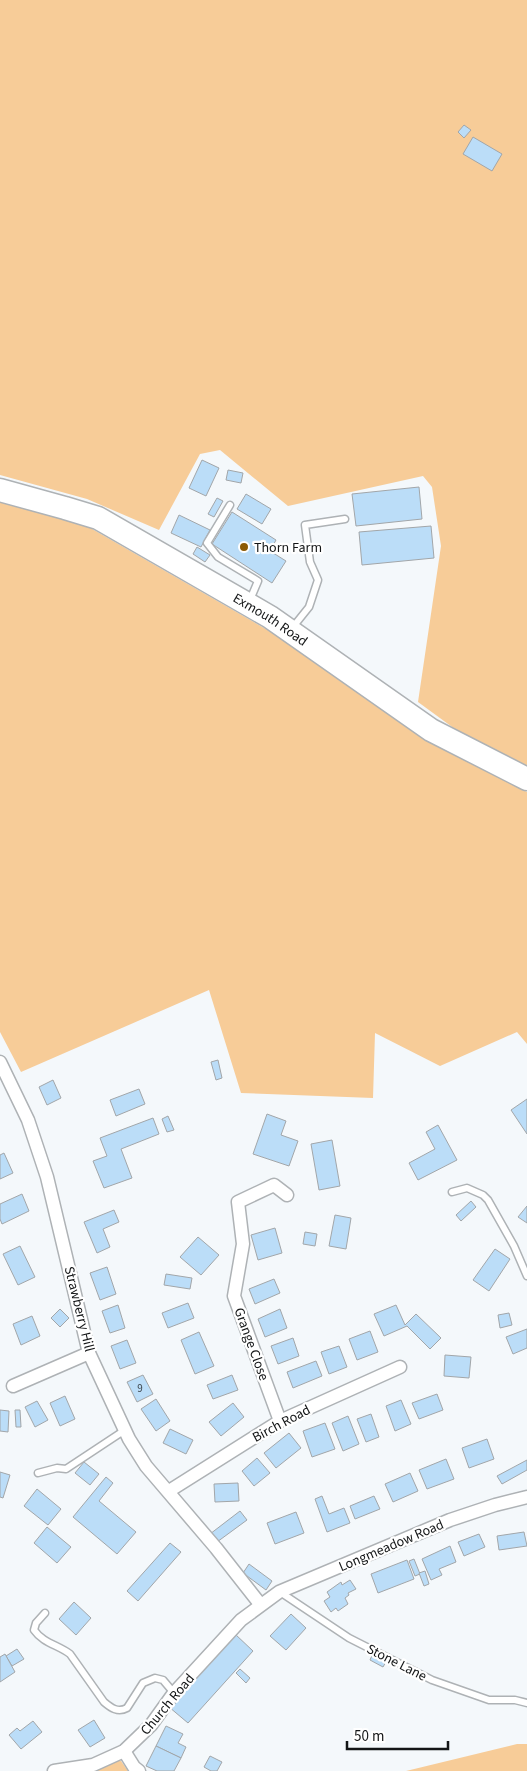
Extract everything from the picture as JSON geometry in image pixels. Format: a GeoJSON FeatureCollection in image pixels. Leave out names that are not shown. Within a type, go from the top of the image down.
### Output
{"type":"FeatureCollection","features":[{"type":"Feature","properties":{"kind":"highway","name":"Exmouth Road"},"geometry":{"type":"LineString","coordinates":[[0,490],[98,518],[291,630],[431,730],[527,779]]}},
{"type":"Feature","properties":{"kind":"street","name":"Strawberry Hill"},"geometry":{"type":"LineString","coordinates":[[2,1069],[28,1120],[47,1177],[90,1353],[125,1430],[146,1466],[169,1491],[260,1604]]}},
{"type":"Feature","properties":{"kind":"street","name":"Grange Close"},"geometry":{"type":"LineString","coordinates":[[280,1421],[234,1296],[243,1244],[238,1202],[274,1186],[287,1196]]}},
{"type":"Feature","properties":{"kind":"street"},"geometry":{"type":"LineString","coordinates":[[13,1386],[90,1353]]}},
{"type":"Feature","properties":{"kind":"street","name":"Birch Road"},"geometry":{"type":"LineString","coordinates":[[169,1491],[280,1421],[400,1367]]}},
{"type":"Feature","properties":{"kind":"street","name":"Longmeadow Road"},"geometry":{"type":"LineString","coordinates":[[260,1604],[279,1592],[450,1520],[527,1497]]}},
{"type":"Feature","properties":{"kind":"street","name":"Church Road"},"geometry":{"type":"LineString","coordinates":[[54,1771],[94,1765],[124,1751],[151,1725],[174,1693],[241,1620],[260,1604]]}},
{"type":"Feature","properties":{"kind":"street"},"geometry":{"type":"LineString","coordinates":[[124,1751],[138,1771]]}},
{"type":"Feature","properties":{"kind":"lane"},"geometry":{"type":"LineString","coordinates":[[230,505],[207,542],[218,557],[258,581],[248,604]]}},
{"type":"Feature","properties":{"kind":"lane"},"geometry":{"type":"LineString","coordinates":[[291,630],[309,607],[318,580],[310,562],[305,525],[345,519]]}},
{"type":"Feature","properties":{"kind":"lane"},"geometry":{"type":"LineString","coordinates":[[452,1192],[467,1188],[488,1200],[514,1246],[527,1276]]}},
{"type":"Feature","properties":{"kind":"lane"},"geometry":{"type":"LineString","coordinates":[[38,1473],[56,1468],[66,1468],[125,1430]]}},
{"type":"Feature","properties":{"kind":"lane","name":"Stone Lane"},"geometry":{"type":"LineString","coordinates":[[279,1592],[349,1638],[432,1680],[489,1700],[515,1700],[527,1703]]}},
{"type":"Feature","properties":{"kind":"lane"},"geometry":{"type":"LineString","coordinates":[[45,1613],[36,1623],[34,1630],[38,1637],[70,1654],[110,1708],[123,1710],[127,1708],[144,1683],[155,1678],[163,1680],[174,1693]]}},
{"type":"Feature","properties":{"kind":"shaded area"},"geometry":{"type":"Polygon","coordinates":[[[0,0],[527,0],[527,768],[470,740],[418,702],[441,546],[432,487],[423,476],[288,506],[220,450],[200,454],[159,530],[87,499],[0,475],[0,0]]]}},
{"type":"Feature","properties":{"kind":"shaded area"},"geometry":{"type":"Polygon","coordinates":[[[0,501],[87,526],[292,644],[412,730],[527,792],[527,1044],[517,1032],[440,1066],[375,1033],[373,1098],[241,1093],[209,990],[21,1072],[0,1032],[0,501]]]}},
{"type":"Feature","properties":{"kind":"shaded area"},"geometry":{"type":"Polygon","coordinates":[[[517,1744],[527,1744],[527,1771],[406,1771],[517,1744]]]}},
{"type":"Feature","properties":{"kind":"shaded area"},"geometry":{"type":"Polygon","coordinates":[[[121,1761],[128,1771],[89,1771],[121,1761]]]}},
{"type":"Feature","properties":{"kind":"building"},"geometry":{"type":"Polygon","coordinates":[[[464,125],[471,130],[464,138],[458,132],[464,125]]]}},
{"type":"Feature","properties":{"kind":"building"},"geometry":{"type":"Polygon","coordinates":[[[473,137],[502,154],[492,171],[463,154],[473,137]]]}},
{"type":"Feature","properties":{"kind":"building"},"geometry":{"type":"Polygon","coordinates":[[[202,460],[219,468],[206,496],[189,488],[202,460]]]}},
{"type":"Feature","properties":{"kind":"building"},"geometry":{"type":"Polygon","coordinates":[[[228,470],[243,473],[241,483],[226,480],[228,470]]]}},
{"type":"Feature","properties":{"kind":"building"},"geometry":{"type":"Polygon","coordinates":[[[419,487],[422,519],[356,526],[352,494],[419,487]]]}},
{"type":"Feature","properties":{"kind":"building"},"geometry":{"type":"Polygon","coordinates":[[[246,494],[271,509],[262,524],[237,509],[246,494]]]}},
{"type":"Feature","properties":{"kind":"building"},"geometry":{"type":"Polygon","coordinates":[[[217,498],[223,501],[214,517],[208,514],[217,498]]]}},
{"type":"Feature","properties":{"kind":"building","name":"Thorn Farm"},"geometry":{"type":"Polygon","coordinates":[[[232,512],[276,540],[270,551],[286,561],[272,583],[212,544],[232,512]]]}},
{"type":"Feature","properties":{"kind":"building"},"geometry":{"type":"Polygon","coordinates":[[[179,515],[210,530],[201,547],[171,533],[179,515]]]}},
{"type":"Feature","properties":{"kind":"building"},"geometry":{"type":"Polygon","coordinates":[[[431,526],[434,558],[362,565],[359,532],[431,526]]]}},
{"type":"Feature","properties":{"kind":"building"},"geometry":{"type":"Polygon","coordinates":[[[197,547],[210,555],[205,562],[193,554],[197,547]]]}},
{"type":"Feature","properties":{"kind":"building"},"geometry":{"type":"Polygon","coordinates":[[[218,1060],[222,1078],[216,1080],[211,1062],[218,1060]]]}},
{"type":"Feature","properties":{"kind":"building"},"geometry":{"type":"Polygon","coordinates":[[[53,1080],[61,1098],[47,1105],[39,1087],[53,1080]]]}},
{"type":"Feature","properties":{"kind":"building"},"geometry":{"type":"Polygon","coordinates":[[[139,1089],[145,1104],[116,1116],[110,1100],[139,1089]]]}},
{"type":"Feature","properties":{"kind":"building"},"geometry":{"type":"Polygon","coordinates":[[[527,1099],[527,1134],[511,1110],[527,1099]]]}},
{"type":"Feature","properties":{"kind":"building"},"geometry":{"type":"Polygon","coordinates":[[[267,1114],[286,1121],[281,1135],[298,1141],[289,1166],[253,1154],[267,1114]]]}},
{"type":"Feature","properties":{"kind":"building"},"geometry":{"type":"Polygon","coordinates":[[[168,1116],[174,1130],[167,1132],[162,1119],[168,1116]]]}},
{"type":"Feature","properties":{"kind":"building"},"geometry":{"type":"Polygon","coordinates":[[[153,1118],[159,1134],[121,1149],[132,1178],[104,1188],[93,1161],[107,1156],[100,1138],[153,1118]]]}},
{"type":"Feature","properties":{"kind":"building"},"geometry":{"type":"Polygon","coordinates":[[[438,1125],[457,1160],[418,1180],[409,1163],[435,1149],[426,1132],[438,1125]]]}},
{"type":"Feature","properties":{"kind":"building"},"geometry":{"type":"Polygon","coordinates":[[[332,1140],[340,1186],[319,1190],[311,1144],[332,1140]]]}},
{"type":"Feature","properties":{"kind":"building"},"geometry":{"type":"Polygon","coordinates":[[[4,1153],[13,1173],[0,1179],[0,1155],[4,1153]]]}},
{"type":"Feature","properties":{"kind":"building"},"geometry":{"type":"Polygon","coordinates":[[[22,1194],[29,1211],[2,1224],[0,1204],[22,1194]]]}},
{"type":"Feature","properties":{"kind":"building"},"geometry":{"type":"Polygon","coordinates":[[[471,1201],[476,1207],[461,1221],[456,1215],[471,1201]]]}},
{"type":"Feature","properties":{"kind":"building"},"geometry":{"type":"Polygon","coordinates":[[[527,1206],[527,1223],[518,1217],[527,1206]]]}},
{"type":"Feature","properties":{"kind":"building"},"geometry":{"type":"Polygon","coordinates":[[[114,1210],[119,1222],[103,1229],[110,1247],[97,1253],[84,1222],[114,1210]]]}},
{"type":"Feature","properties":{"kind":"building"},"geometry":{"type":"Polygon","coordinates":[[[335,1215],[351,1218],[346,1249],[329,1246],[335,1215]]]}},
{"type":"Feature","properties":{"kind":"building"},"geometry":{"type":"Polygon","coordinates":[[[275,1228],[282,1253],[258,1260],[251,1235],[275,1228]]]}},
{"type":"Feature","properties":{"kind":"building"},"geometry":{"type":"Polygon","coordinates":[[[305,1232],[317,1234],[315,1246],[303,1244],[305,1232]]]}},
{"type":"Feature","properties":{"kind":"building"},"geometry":{"type":"Polygon","coordinates":[[[198,1237],[219,1255],[201,1275],[180,1257],[198,1237]]]}},
{"type":"Feature","properties":{"kind":"building"},"geometry":{"type":"Polygon","coordinates":[[[20,1246],[35,1277],[18,1285],[3,1254],[20,1246]]]}},
{"type":"Feature","properties":{"kind":"building"},"geometry":{"type":"Polygon","coordinates":[[[495,1249],[510,1259],[489,1291],[473,1280],[495,1249]]]}},
{"type":"Feature","properties":{"kind":"building"},"geometry":{"type":"Polygon","coordinates":[[[107,1267],[116,1294],[100,1300],[90,1273],[107,1267]]]}},
{"type":"Feature","properties":{"kind":"building"},"geometry":{"type":"Polygon","coordinates":[[[166,1274],[192,1278],[190,1289],[164,1285],[166,1274]]]}},
{"type":"Feature","properties":{"kind":"building"},"geometry":{"type":"Polygon","coordinates":[[[274,1279],[280,1293],[255,1304],[249,1289],[274,1279]]]}},
{"type":"Feature","properties":{"kind":"building"},"geometry":{"type":"Polygon","coordinates":[[[188,1303],[194,1318],[168,1328],[162,1313],[188,1303]]]}},
{"type":"Feature","properties":{"kind":"building"},"geometry":{"type":"Polygon","coordinates":[[[118,1305],[125,1328],[110,1333],[102,1311],[118,1305]]]}},
{"type":"Feature","properties":{"kind":"building"},"geometry":{"type":"Polygon","coordinates":[[[396,1305],[405,1325],[416,1314],[441,1338],[430,1349],[407,1326],[384,1336],[374,1314],[396,1305]]]}},
{"type":"Feature","properties":{"kind":"building"},"geometry":{"type":"Polygon","coordinates":[[[60,1309],[69,1318],[60,1327],[51,1318],[60,1309]]]}},
{"type":"Feature","properties":{"kind":"building"},"geometry":{"type":"Polygon","coordinates":[[[280,1309],[287,1328],[265,1337],[258,1319],[280,1309]]]}},
{"type":"Feature","properties":{"kind":"building"},"geometry":{"type":"Polygon","coordinates":[[[509,1313],[512,1325],[500,1328],[498,1315],[509,1313]]]}},
{"type":"Feature","properties":{"kind":"building"},"geometry":{"type":"Polygon","coordinates":[[[32,1316],[40,1336],[21,1345],[13,1324],[32,1316]]]}},
{"type":"Feature","properties":{"kind":"building"},"geometry":{"type":"Polygon","coordinates":[[[527,1329],[527,1348],[513,1354],[506,1337],[527,1329]]]}},
{"type":"Feature","properties":{"kind":"building"},"geometry":{"type":"Polygon","coordinates":[[[370,1331],[378,1352],[357,1360],[349,1339],[370,1331]]]}},
{"type":"Feature","properties":{"kind":"building"},"geometry":{"type":"Polygon","coordinates":[[[199,1332],[214,1366],[195,1374],[181,1340],[199,1332]]]}},
{"type":"Feature","properties":{"kind":"building"},"geometry":{"type":"Polygon","coordinates":[[[293,1338],[299,1356],[278,1364],[271,1346],[293,1338]]]}},
{"type":"Feature","properties":{"kind":"building"},"geometry":{"type":"Polygon","coordinates":[[[127,1340],[136,1363],[120,1369],[111,1346],[127,1340]]]}},
{"type":"Feature","properties":{"kind":"building"},"geometry":{"type":"Polygon","coordinates":[[[339,1346],[347,1367],[329,1374],[321,1352],[339,1346]]]}},
{"type":"Feature","properties":{"kind":"building"},"geometry":{"type":"Polygon","coordinates":[[[445,1355],[471,1357],[469,1378],[444,1376],[445,1355]]]}},
{"type":"Feature","properties":{"kind":"building"},"geometry":{"type":"Polygon","coordinates":[[[316,1361],[322,1376],[293,1388],[287,1372],[316,1361]]]}},
{"type":"Feature","properties":{"kind":"building"},"geometry":{"type":"Polygon","coordinates":[[[143,1375],[153,1394],[137,1402],[127,1382],[143,1375]]]}},
{"type":"Feature","properties":{"kind":"building"},"geometry":{"type":"Polygon","coordinates":[[[232,1375],[238,1390],[213,1399],[207,1385],[232,1375]]]}},
{"type":"Feature","properties":{"kind":"building"},"geometry":{"type":"Polygon","coordinates":[[[437,1394],[443,1410],[419,1419],[412,1403],[437,1394]]]}},
{"type":"Feature","properties":{"kind":"building"},"geometry":{"type":"Polygon","coordinates":[[[65,1396],[75,1419],[60,1426],[50,1403],[65,1396]]]}},
{"type":"Feature","properties":{"kind":"building"},"geometry":{"type":"Polygon","coordinates":[[[156,1399],[170,1421],[156,1431],[141,1409],[156,1399]]]}},
{"type":"Feature","properties":{"kind":"building"},"geometry":{"type":"Polygon","coordinates":[[[401,1400],[411,1424],[395,1431],[386,1406],[401,1400]]]}},
{"type":"Feature","properties":{"kind":"building"},"geometry":{"type":"Polygon","coordinates":[[[37,1401],[48,1420],[35,1427],[25,1407],[37,1401]]]}},
{"type":"Feature","properties":{"kind":"building"},"geometry":{"type":"Polygon","coordinates":[[[233,1403],[244,1417],[221,1436],[209,1422],[233,1403]]]}},
{"type":"Feature","properties":{"kind":"building"},"geometry":{"type":"Polygon","coordinates":[[[0,1410],[9,1411],[8,1432],[0,1431],[0,1410]]]}},
{"type":"Feature","properties":{"kind":"building"},"geometry":{"type":"Polygon","coordinates":[[[15,1410],[20,1410],[21,1427],[16,1427],[15,1410]]]}},
{"type":"Feature","properties":{"kind":"building"},"geometry":{"type":"Polygon","coordinates":[[[371,1414],[379,1437],[366,1442],[357,1419],[371,1414]]]}},
{"type":"Feature","properties":{"kind":"building"},"geometry":{"type":"Polygon","coordinates":[[[348,1416],[359,1444],[343,1451],[332,1423],[348,1416]]]}},
{"type":"Feature","properties":{"kind":"building"},"geometry":{"type":"Polygon","coordinates":[[[325,1423],[335,1449],[312,1457],[303,1431],[325,1423]]]}},
{"type":"Feature","properties":{"kind":"building"},"geometry":{"type":"Polygon","coordinates":[[[170,1429],[193,1440],[186,1454],[163,1443],[170,1429]]]}},
{"type":"Feature","properties":{"kind":"building"},"geometry":{"type":"Polygon","coordinates":[[[289,1433],[301,1448],[276,1468],[264,1453],[289,1433]]]}},
{"type":"Feature","properties":{"kind":"building"},"geometry":{"type":"Polygon","coordinates":[[[487,1439],[494,1459],[469,1468],[462,1448],[487,1439]]]}},
{"type":"Feature","properties":{"kind":"building"},"geometry":{"type":"Polygon","coordinates":[[[257,1458],[270,1473],[254,1486],[242,1471],[257,1458]]]}},
{"type":"Feature","properties":{"kind":"building"},"geometry":{"type":"Polygon","coordinates":[[[446,1459],[454,1479],[427,1489],[419,1470],[446,1459]]]}},
{"type":"Feature","properties":{"kind":"building"},"geometry":{"type":"Polygon","coordinates":[[[527,1460],[527,1470],[502,1484],[497,1476],[527,1460]]]}},
{"type":"Feature","properties":{"kind":"building"},"geometry":{"type":"Polygon","coordinates":[[[84,1462],[99,1474],[90,1485],[75,1473],[84,1462]]]}},
{"type":"Feature","properties":{"kind":"building"},"geometry":{"type":"Polygon","coordinates":[[[0,1472],[10,1475],[3,1498],[0,1497],[0,1472]]]}},
{"type":"Feature","properties":{"kind":"building"},"geometry":{"type":"Polygon","coordinates":[[[410,1473],[418,1491],[393,1502],[385,1484],[410,1473]]]}},
{"type":"Feature","properties":{"kind":"building"},"geometry":{"type":"Polygon","coordinates":[[[106,1477],[113,1483],[99,1501],[136,1532],[117,1554],[73,1517],[106,1477]]]}},
{"type":"Feature","properties":{"kind":"building"},"geometry":{"type":"Polygon","coordinates":[[[238,1483],[239,1501],[215,1502],[214,1484],[238,1483]]]}},
{"type":"Feature","properties":{"kind":"building"},"geometry":{"type":"Polygon","coordinates":[[[37,1489],[61,1509],[48,1525],[24,1506],[37,1489]]]}},
{"type":"Feature","properties":{"kind":"building"},"geometry":{"type":"Polygon","coordinates":[[[322,1496],[329,1514],[344,1508],[350,1523],[327,1532],[315,1499],[322,1496]]]}},
{"type":"Feature","properties":{"kind":"building"},"geometry":{"type":"Polygon","coordinates":[[[374,1496],[380,1509],[355,1519],[350,1506],[374,1496]]]}},
{"type":"Feature","properties":{"kind":"building"},"geometry":{"type":"Polygon","coordinates":[[[240,1511],[247,1520],[217,1542],[210,1534],[240,1511]]]}},
{"type":"Feature","properties":{"kind":"building"},"geometry":{"type":"Polygon","coordinates":[[[296,1512],[304,1533],[275,1544],[267,1523],[296,1512]]]}},
{"type":"Feature","properties":{"kind":"building"},"geometry":{"type":"Polygon","coordinates":[[[47,1527],[71,1547],[57,1563],[34,1543],[47,1527]]]}},
{"type":"Feature","properties":{"kind":"building"},"geometry":{"type":"Polygon","coordinates":[[[524,1532],[527,1546],[499,1550],[497,1536],[524,1532]]]}},
{"type":"Feature","properties":{"kind":"building"},"geometry":{"type":"Polygon","coordinates":[[[479,1534],[485,1547],[464,1556],[458,1542],[479,1534]]]}},
{"type":"Feature","properties":{"kind":"building"},"geometry":{"type":"Polygon","coordinates":[[[170,1543],[181,1552],[138,1601],[127,1591],[170,1543]]]}},
{"type":"Feature","properties":{"kind":"building"},"geometry":{"type":"Polygon","coordinates":[[[450,1546],[456,1562],[439,1569],[442,1575],[431,1580],[422,1559],[450,1546]]]}},
{"type":"Feature","properties":{"kind":"building"},"geometry":{"type":"Polygon","coordinates":[[[414,1559],[420,1574],[415,1576],[409,1561],[414,1559]]]}},
{"type":"Feature","properties":{"kind":"building"},"geometry":{"type":"Polygon","coordinates":[[[407,1560],[414,1579],[378,1593],[371,1574],[407,1560]]]}},
{"type":"Feature","properties":{"kind":"building"},"geometry":{"type":"Polygon","coordinates":[[[249,1564],[272,1581],[266,1590],[243,1573],[249,1564]]]}},
{"type":"Feature","properties":{"kind":"building"},"geometry":{"type":"Polygon","coordinates":[[[425,1571],[429,1584],[424,1586],[419,1573],[425,1571]]]}},
{"type":"Feature","properties":{"kind":"building"},"geometry":{"type":"Polygon","coordinates":[[[350,1580],[356,1589],[348,1593],[349,1595],[345,1598],[348,1604],[338,1611],[336,1608],[331,1612],[324,1601],[330,1597],[327,1592],[341,1582],[342,1585],[350,1580]]]}},
{"type":"Feature","properties":{"kind":"building"},"geometry":{"type":"Polygon","coordinates":[[[74,1602],[91,1618],[76,1635],[59,1619],[74,1602]]]}},
{"type":"Feature","properties":{"kind":"building"},"geometry":{"type":"Polygon","coordinates":[[[291,1614],[306,1628],[286,1650],[270,1636],[291,1614]]]}},
{"type":"Feature","properties":{"kind":"building"},"geometry":{"type":"Polygon","coordinates":[[[235,1634],[253,1651],[188,1723],[169,1707],[235,1634]]]}},
{"type":"Feature","properties":{"kind":"building"},"geometry":{"type":"Polygon","coordinates":[[[17,1649],[24,1659],[12,1666],[6,1656],[17,1649]]]}},
{"type":"Feature","properties":{"kind":"building"},"geometry":{"type":"Polygon","coordinates":[[[373,1653],[387,1660],[383,1667],[370,1660],[373,1653]]]}},
{"type":"Feature","properties":{"kind":"building"},"geometry":{"type":"Polygon","coordinates":[[[5,1654],[15,1672],[0,1682],[0,1657],[5,1654]]]}},
{"type":"Feature","properties":{"kind":"building"},"geometry":{"type":"Polygon","coordinates":[[[240,1669],[250,1678],[246,1683],[236,1673],[240,1669]]]}},
{"type":"Feature","properties":{"kind":"building"},"geometry":{"type":"Polygon","coordinates":[[[94,1720],[105,1738],[90,1747],[78,1730],[94,1720]]]}},
{"type":"Feature","properties":{"kind":"building"},"geometry":{"type":"Polygon","coordinates":[[[33,1721],[42,1732],[21,1749],[9,1735],[17,1728],[20,1731],[33,1721]]]}},
{"type":"Feature","properties":{"kind":"building"},"geometry":{"type":"Polygon","coordinates":[[[166,1726],[183,1734],[178,1743],[186,1747],[181,1758],[156,1746],[166,1726]]]}},
{"type":"Feature","properties":{"kind":"building"},"geometry":{"type":"Polygon","coordinates":[[[156,1746],[181,1758],[174,1771],[157,1771],[146,1766],[156,1746]]]}},
{"type":"Feature","properties":{"kind":"building"},"geometry":{"type":"Polygon","coordinates":[[[210,1756],[222,1762],[217,1771],[211,1771],[204,1767],[210,1756]]]}},
{"type":"Feature","properties":{"kind":"place","name":"Thorn Farm"},"geometry":{"type":"Point","coordinates":[244,547]}}]}
